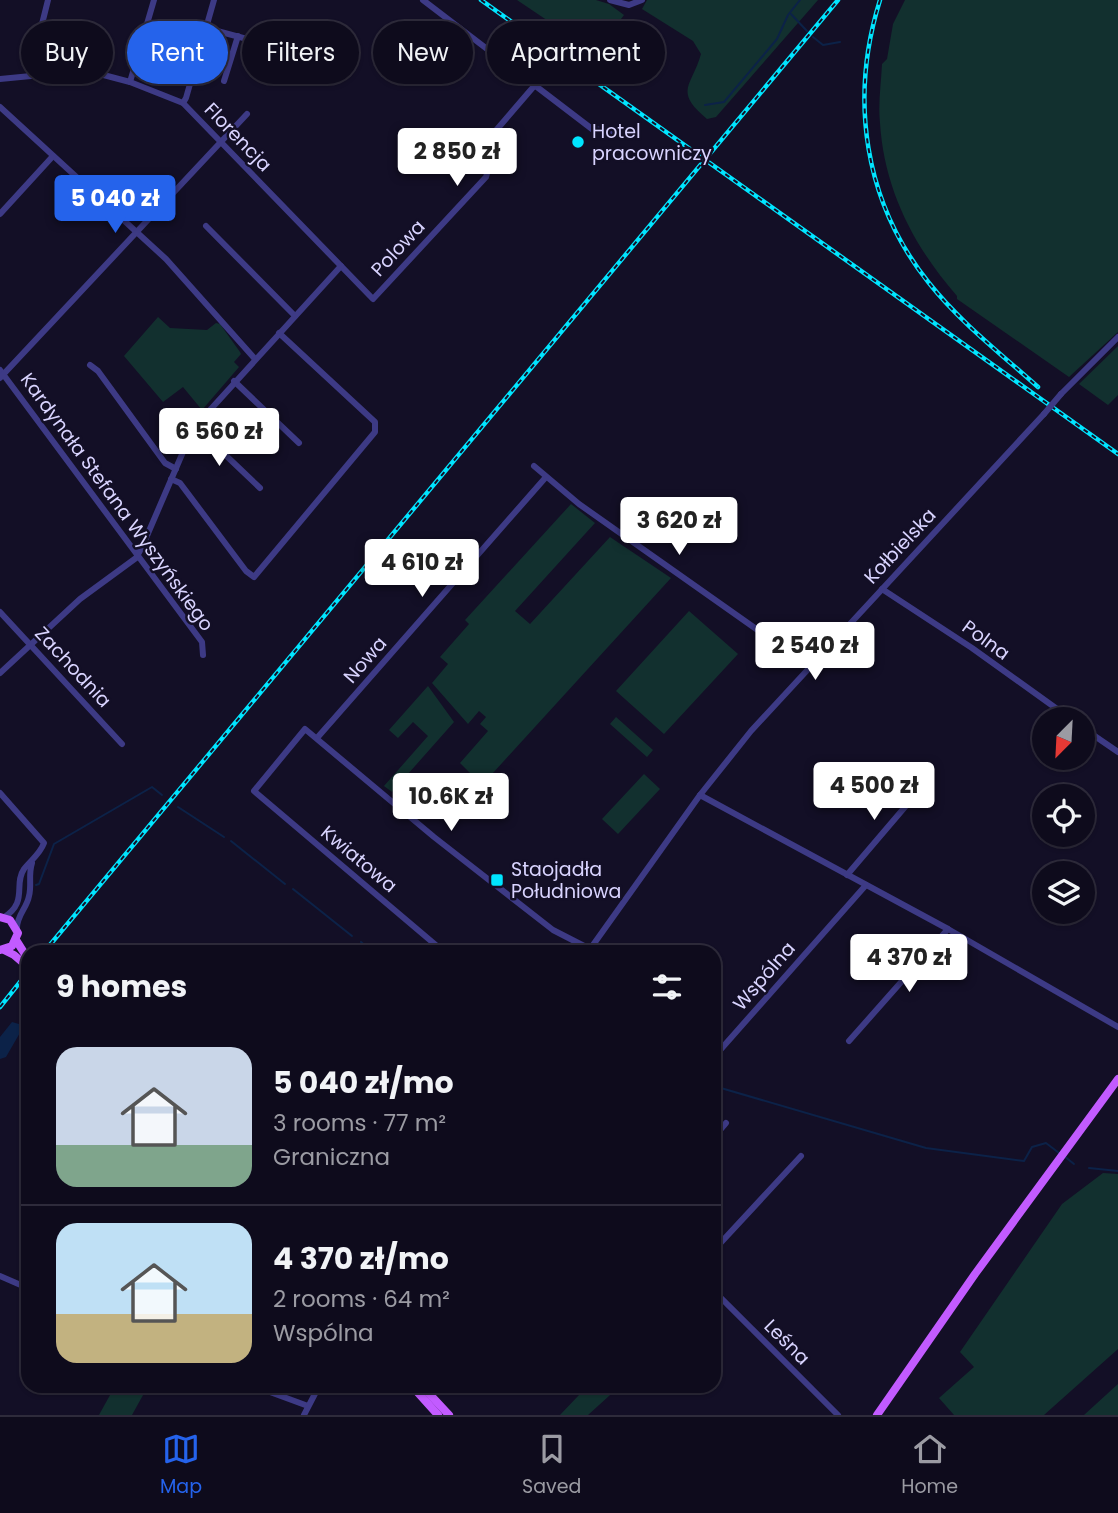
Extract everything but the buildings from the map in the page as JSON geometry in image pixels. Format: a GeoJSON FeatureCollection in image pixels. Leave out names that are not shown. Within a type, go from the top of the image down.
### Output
{"type":"FeatureCollection","features":[{"type":"Feature","properties":{"kind":"main road"},"geometry":{"type":"LineString","coordinates":[[1,918],[10,920],[17,928],[16,940],[12,946],[2,950]]}},
{"type":"Feature","properties":{"kind":"main road"},"geometry":{"type":"LineString","coordinates":[[16,940],[21,948]]}},
{"type":"Feature","properties":{"kind":"main road"},"geometry":{"type":"LineString","coordinates":[[2,950],[14,954],[21,960]]}},
{"type":"Feature","properties":{"kind":"main road"},"geometry":{"type":"LineString","coordinates":[[877,1415],[975,1274],[1118,1079]]}},
{"type":"Feature","properties":{"kind":"main road"},"geometry":{"type":"LineString","coordinates":[[418,1393],[438,1415]]}},
{"type":"Feature","properties":{"kind":"main road"},"geometry":{"type":"LineString","coordinates":[[429,1393],[449,1415]]}},
{"type":"Feature","properties":{"kind":"street"},"geometry":{"type":"LineString","coordinates":[[43,21],[48,0]]}},
{"type":"Feature","properties":{"kind":"street"},"geometry":{"type":"LineString","coordinates":[[148,21],[154,0]]}},
{"type":"Feature","properties":{"kind":"street"},"geometry":{"type":"LineString","coordinates":[[208,21],[214,0]]}},
{"type":"Feature","properties":{"kind":"street"},"geometry":{"type":"LineString","coordinates":[[423,0],[592,129],[622,132]]}},
{"type":"Feature","properties":{"kind":"street"},"geometry":{"type":"LineString","coordinates":[[610,0],[629,5],[642,0]]}},
{"type":"Feature","properties":{"kind":"street"},"geometry":{"type":"LineString","coordinates":[[228,34],[242,37]]}},
{"type":"Feature","properties":{"kind":"street"},"geometry":{"type":"LineString","coordinates":[[228,68],[238,36]]}},
{"type":"Feature","properties":{"kind":"street","name":"Florencja"},"geometry":{"type":"LineString","coordinates":[[0,79],[21,77]]}},
{"type":"Feature","properties":{"kind":"street","name":"Florencja"},"geometry":{"type":"LineString","coordinates":[[135,84],[183,103],[373,299]]}},
{"type":"Feature","properties":{"kind":"street"},"geometry":{"type":"LineString","coordinates":[[183,103],[190,84]]}},
{"type":"Feature","properties":{"kind":"street","name":"Polowa"},"geometry":{"type":"LineString","coordinates":[[373,299],[486,177],[486,142],[535,86]]}},
{"type":"Feature","properties":{"kind":"street"},"geometry":{"type":"LineString","coordinates":[[0,107],[181,274],[255,359]]}},
{"type":"Feature","properties":{"kind":"street"},"geometry":{"type":"LineString","coordinates":[[1,374],[247,114]]}},
{"type":"Feature","properties":{"kind":"street"},"geometry":{"type":"LineString","coordinates":[[0,214],[53,156]]}},
{"type":"Feature","properties":{"kind":"street"},"geometry":{"type":"LineString","coordinates":[[206,226],[295,316]]}},
{"type":"Feature","properties":{"kind":"street"},"geometry":{"type":"LineString","coordinates":[[0,673],[80,599],[136,558],[196,428],[234,381],[341,266]]}},
{"type":"Feature","properties":{"kind":"street"},"geometry":{"type":"LineString","coordinates":[[171,479],[180,483],[254,577],[375,432],[375,422],[279,333]]}},
{"type":"Feature","properties":{"kind":"street","name":"Kołbielska"},"geometry":{"type":"LineString","coordinates":[[593,945],[700,795],[751,731],[1061,394],[1118,337]]}},
{"type":"Feature","properties":{"kind":"street"},"geometry":{"type":"LineString","coordinates":[[90,365],[98,371],[166,463],[176,468]]}},
{"type":"Feature","properties":{"kind":"street","name":"Kardynała Stefana Wyszyńskiego"},"geometry":{"type":"LineString","coordinates":[[1,374],[202,642],[203,655]]}},
{"type":"Feature","properties":{"kind":"street"},"geometry":{"type":"LineString","coordinates":[[234,381],[299,443]]}},
{"type":"Feature","properties":{"kind":"street"},"geometry":{"type":"LineString","coordinates":[[196,428],[260,488]]}},
{"type":"Feature","properties":{"kind":"street"},"geometry":{"type":"LineString","coordinates":[[534,466],[579,504],[810,667]]}},
{"type":"Feature","properties":{"kind":"street","name":"Nowa"},"geometry":{"type":"LineString","coordinates":[[317,738],[546,477]]}},
{"type":"Feature","properties":{"kind":"street","name":"Polna"},"geometry":{"type":"LineString","coordinates":[[881,589],[972,648],[1054,707]]}},
{"type":"Feature","properties":{"kind":"street","name":"Zachodnia"},"geometry":{"type":"LineString","coordinates":[[0,612],[122,744]]}},
{"type":"Feature","properties":{"kind":"street","name":"Kwiatowa"},"geometry":{"type":"LineString","coordinates":[[317,738],[305,729],[254,791],[436,945]]}},
{"type":"Feature","properties":{"kind":"street"},"geometry":{"type":"LineString","coordinates":[[1096,737],[1118,752]]}},
{"type":"Feature","properties":{"kind":"street"},"geometry":{"type":"LineString","coordinates":[[317,738],[434,836],[553,930],[579,945]]}},
{"type":"Feature","properties":{"kind":"street"},"geometry":{"type":"LineString","coordinates":[[847,875],[922,787]]}},
{"type":"Feature","properties":{"kind":"street"},"geometry":{"type":"LineString","coordinates":[[0,793],[43,840],[43,846],[22,873],[19,899],[11,912],[1,918]]}},
{"type":"Feature","properties":{"kind":"street"},"geometry":{"type":"LineString","coordinates":[[700,795],[948,929],[1118,1027]]}},
{"type":"Feature","properties":{"kind":"street"},"geometry":{"type":"LineString","coordinates":[[17,928],[18,918],[29,896],[28,873],[32,861]]}},
{"type":"Feature","properties":{"kind":"street","name":"Wspólna"},"geometry":{"type":"LineString","coordinates":[[721,1049],[866,885]]}},
{"type":"Feature","properties":{"kind":"street"},"geometry":{"type":"LineString","coordinates":[[849,1041],[948,929]]}},
{"type":"Feature","properties":{"kind":"street"},"geometry":{"type":"LineString","coordinates":[[721,1129],[726,1123]]}},
{"type":"Feature","properties":{"kind":"street"},"geometry":{"type":"LineString","coordinates":[[721,1242],[801,1156]]}},
{"type":"Feature","properties":{"kind":"street"},"geometry":{"type":"LineString","coordinates":[[0,1276],[21,1285]]}},
{"type":"Feature","properties":{"kind":"street","name":"Leśna"},"geometry":{"type":"LineString","coordinates":[[721,1298],[838,1415]]}},
{"type":"Feature","properties":{"kind":"street"},"geometry":{"type":"LineString","coordinates":[[273,1393],[309,1406]]}},
{"type":"Feature","properties":{"kind":"street"},"geometry":{"type":"LineString","coordinates":[[304,1415],[316,1393]]}},
{"type":"Feature","properties":{"kind":"green space"},"geometry":{"type":"Polygon","coordinates":[[[517,0],[596,0],[609,4],[624,15],[620,21],[548,21],[517,0]]]}},
{"type":"Feature","properties":{"kind":"green space"},"geometry":{"type":"Polygon","coordinates":[[[647,0],[818,0],[716,117],[707,119],[690,102],[688,95],[690,81],[701,54],[693,41],[642,9],[647,0]]]}},
{"type":"Feature","properties":{"kind":"green space"},"geometry":{"type":"Polygon","coordinates":[[[905,0],[1118,0],[1118,332],[1069,377],[957,299],[927,258],[904,216],[888,171],[879,109],[882,64],[887,59],[893,24],[905,0]]]}},
{"type":"Feature","properties":{"kind":"green space"},"geometry":{"type":"Polygon","coordinates":[[[158,317],[170,328],[207,330],[216,323],[220,324],[241,354],[234,362],[239,367],[202,410],[183,387],[163,402],[124,356],[158,317]]]}},
{"type":"Feature","properties":{"kind":"green space"},"geometry":{"type":"Polygon","coordinates":[[[1118,346],[1118,395],[1108,405],[1079,384],[1118,346]]]}},
{"type":"Feature","properties":{"kind":"green space"},"geometry":{"type":"Polygon","coordinates":[[[571,504],[595,523],[515,611],[530,624],[610,537],[671,578],[482,785],[460,763],[488,731],[480,724],[486,717],[479,711],[468,724],[432,683],[448,664],[440,657],[469,624],[465,620],[571,504]]]}},
{"type":"Feature","properties":{"kind":"green space"},"geometry":{"type":"Polygon","coordinates":[[[689,611],[738,654],[664,734],[616,691],[689,611]]]}},
{"type":"Feature","properties":{"kind":"green space"},"geometry":{"type":"Polygon","coordinates":[[[428,686],[454,722],[392,792],[384,786],[428,736],[413,722],[398,738],[389,730],[428,686]]]}},
{"type":"Feature","properties":{"kind":"green space"},"geometry":{"type":"Polygon","coordinates":[[[616,717],[653,750],[647,757],[610,724],[616,717]]]}},
{"type":"Feature","properties":{"kind":"green space"},"geometry":{"type":"Polygon","coordinates":[[[644,774],[660,789],[618,834],[602,819],[644,774]]]}},
{"type":"Feature","properties":{"kind":"green space"},"geometry":{"type":"Polygon","coordinates":[[[1103,1173],[1118,1174],[1118,1349],[1044,1415],[954,1415],[939,1398],[974,1367],[960,1352],[1062,1204],[1103,1173]]]}},
{"type":"Feature","properties":{"kind":"green space"},"geometry":{"type":"Polygon","coordinates":[[[1118,1384],[1118,1415],[1084,1415],[1118,1384]]]}},
{"type":"Feature","properties":{"kind":"green space"},"geometry":{"type":"Polygon","coordinates":[[[111,1393],[144,1393],[132,1415],[99,1415],[111,1393]]]}},
{"type":"Feature","properties":{"kind":"green space"},"geometry":{"type":"Polygon","coordinates":[[[612,1393],[588,1415],[560,1415],[579,1395],[612,1393]]]}},
{"type":"Feature","properties":{"kind":"water"},"geometry":{"type":"Polygon","coordinates":[[[12,1022],[19,1024],[21,1031],[6,1057],[0,1059],[0,1037],[12,1022]]]}},
{"type":"Feature","properties":{"kind":"waterway"},"geometry":{"type":"LineString","coordinates":[[705,105],[724,102],[777,39],[788,15],[800,0]]}},
{"type":"Feature","properties":{"kind":"waterway"},"geometry":{"type":"LineString","coordinates":[[791,14],[807,31]]}},
{"type":"Feature","properties":{"kind":"waterway"},"geometry":{"type":"LineString","coordinates":[[813,37],[823,45],[840,42]]}},
{"type":"Feature","properties":{"kind":"waterway"},"geometry":{"type":"LineString","coordinates":[[36,885],[39,884],[54,844],[152,787],[162,795]]}},
{"type":"Feature","properties":{"kind":"waterway"},"geometry":{"type":"LineString","coordinates":[[178,807],[224,837]]}},
{"type":"Feature","properties":{"kind":"waterway"},"geometry":{"type":"LineString","coordinates":[[231,841],[285,884]]}},
{"type":"Feature","properties":{"kind":"waterway"},"geometry":{"type":"LineString","coordinates":[[293,889],[352,936]]}},
{"type":"Feature","properties":{"kind":"waterway"},"geometry":{"type":"LineString","coordinates":[[361,942],[365,945]]}},
{"type":"Feature","properties":{"kind":"waterway"},"geometry":{"type":"LineString","coordinates":[[721,1088],[926,1148],[1024,1161],[1032,1147],[1046,1143],[1059,1153]]}},
{"type":"Feature","properties":{"kind":"waterway"},"geometry":{"type":"LineString","coordinates":[[1064,1156],[1074,1164]]}},
{"type":"Feature","properties":{"kind":"waterway"},"geometry":{"type":"LineString","coordinates":[[1089,1168],[1118,1171]]}},
{"type":"Feature","properties":{"kind":"railway"},"geometry":{"type":"LineString","coordinates":[[481,0],[1118,454]]}},
{"type":"Feature","properties":{"kind":"railway"},"geometry":{"type":"LineString","coordinates":[[50,945],[838,0]]}},
{"type":"Feature","properties":{"kind":"railway"},"geometry":{"type":"LineString","coordinates":[[880,0],[865,75],[865,112],[877,184],[890,219],[907,252],[941,297],[981,337],[1038,387]]}},
{"type":"Feature","properties":{"kind":"railway"},"geometry":{"type":"LineString","coordinates":[[0,1007],[21,981]]}},
{"type":"Feature","properties":{"kind":"place","name":"Hotel pracowniczy"},"geometry":{"type":"Point","coordinates":[578,142]}},
{"type":"Feature","properties":{"kind":"place","name":"Staojadła Południowa"},"geometry":{"type":"Point","coordinates":[497,880]}}]}
